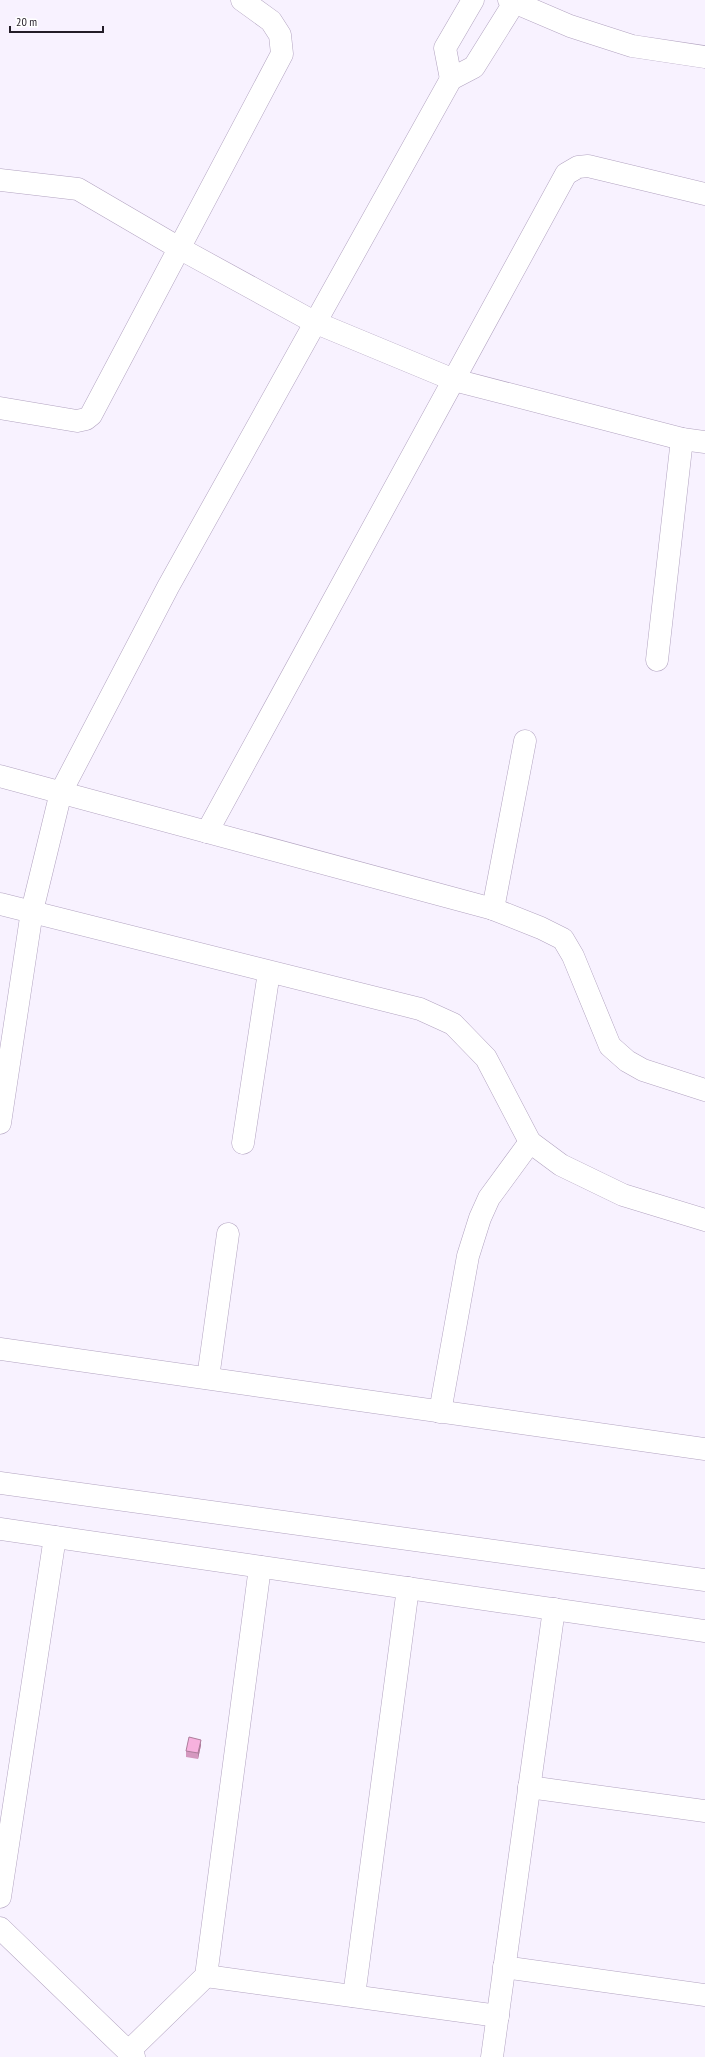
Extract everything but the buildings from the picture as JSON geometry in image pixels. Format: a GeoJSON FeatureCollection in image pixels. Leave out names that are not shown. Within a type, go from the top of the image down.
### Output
{"type":"FeatureCollection","features":[{"type":"Feature","properties":{"kind":"street"},"geometry":{"type":"LineString","coordinates":[[0,408],[77,421],[86,419],[91,415],[282,54],[280,35],[271,21],[242,0]]}},
{"type":"Feature","properties":{"kind":"street"},"geometry":{"type":"LineString","coordinates":[[451,79],[445,48],[473,0]]}},
{"type":"Feature","properties":{"kind":"street"},"geometry":{"type":"LineString","coordinates":[[0,1123],[32,911],[61,792],[168,587],[314,322],[451,79],[474,66],[512,1],[570,26],[632,46],[705,57]]}},
{"type":"Feature","properties":{"kind":"street"},"geometry":{"type":"LineString","coordinates":[[207,832],[566,174],[578,168],[588,166],[705,194]]}},
{"type":"Feature","properties":{"kind":"street"},"geometry":{"type":"LineString","coordinates":[[0,180],[78,189],[179,248],[314,322],[454,380],[682,439],[705,442]]}},
{"type":"Feature","properties":{"kind":"street"},"geometry":{"type":"LineString","coordinates":[[657,660],[682,439]]}},
{"type":"Feature","properties":{"kind":"street"},"geometry":{"type":"LineString","coordinates":[[494,909],[525,741]]}},
{"type":"Feature","properties":{"kind":"street"},"geometry":{"type":"LineString","coordinates":[[0,776],[494,909],[540,928],[563,939],[573,956],[610,1046],[627,1061],[643,1070],[705,1090]]}},
{"type":"Feature","properties":{"kind":"street"},"geometry":{"type":"LineString","coordinates":[[0,904],[420,1009],[453,1024],[486,1058],[530,1142],[561,1165],[623,1195],[705,1220]]}},
{"type":"Feature","properties":{"kind":"street"},"geometry":{"type":"LineString","coordinates":[[243,1143],[269,972]]}},
{"type":"Feature","properties":{"kind":"street"},"geometry":{"type":"LineString","coordinates":[[440,1412],[468,1256],[480,1218],[489,1198],[530,1142]]}},
{"type":"Feature","properties":{"kind":"street"},"geometry":{"type":"LineString","coordinates":[[208,1378],[228,1234]]}},
{"type":"Feature","properties":{"kind":"street"},"geometry":{"type":"LineString","coordinates":[[0,1349],[705,1449]]}},
{"type":"Feature","properties":{"kind":"street"},"geometry":{"type":"LineString","coordinates":[[0,1483],[705,1580]]}},
{"type":"Feature","properties":{"kind":"street"},"geometry":{"type":"LineString","coordinates":[[0,1529],[705,1631]]}},
{"type":"Feature","properties":{"kind":"street"},"geometry":{"type":"LineString","coordinates":[[0,1897],[55,1537]]}},
{"type":"Feature","properties":{"kind":"street"},"geometry":{"type":"LineString","coordinates":[[0,1928],[131,2054],[206,1976],[260,1567]]}},
{"type":"Feature","properties":{"kind":"street"},"geometry":{"type":"LineString","coordinates":[[354,1996],[408,1588]]}},
{"type":"Feature","properties":{"kind":"street"},"geometry":{"type":"LineString","coordinates":[[492,2057],[554,1609]]}},
{"type":"Feature","properties":{"kind":"street"},"geometry":{"type":"LineString","coordinates":[[529,1787],[705,1811]]}},
{"type":"Feature","properties":{"kind":"street"},"geometry":{"type":"LineString","coordinates":[[504,1967],[705,1994]]}},
{"type":"Feature","properties":{"kind":"street"},"geometry":{"type":"LineString","coordinates":[[206,1976],[498,2016]]}}]}
